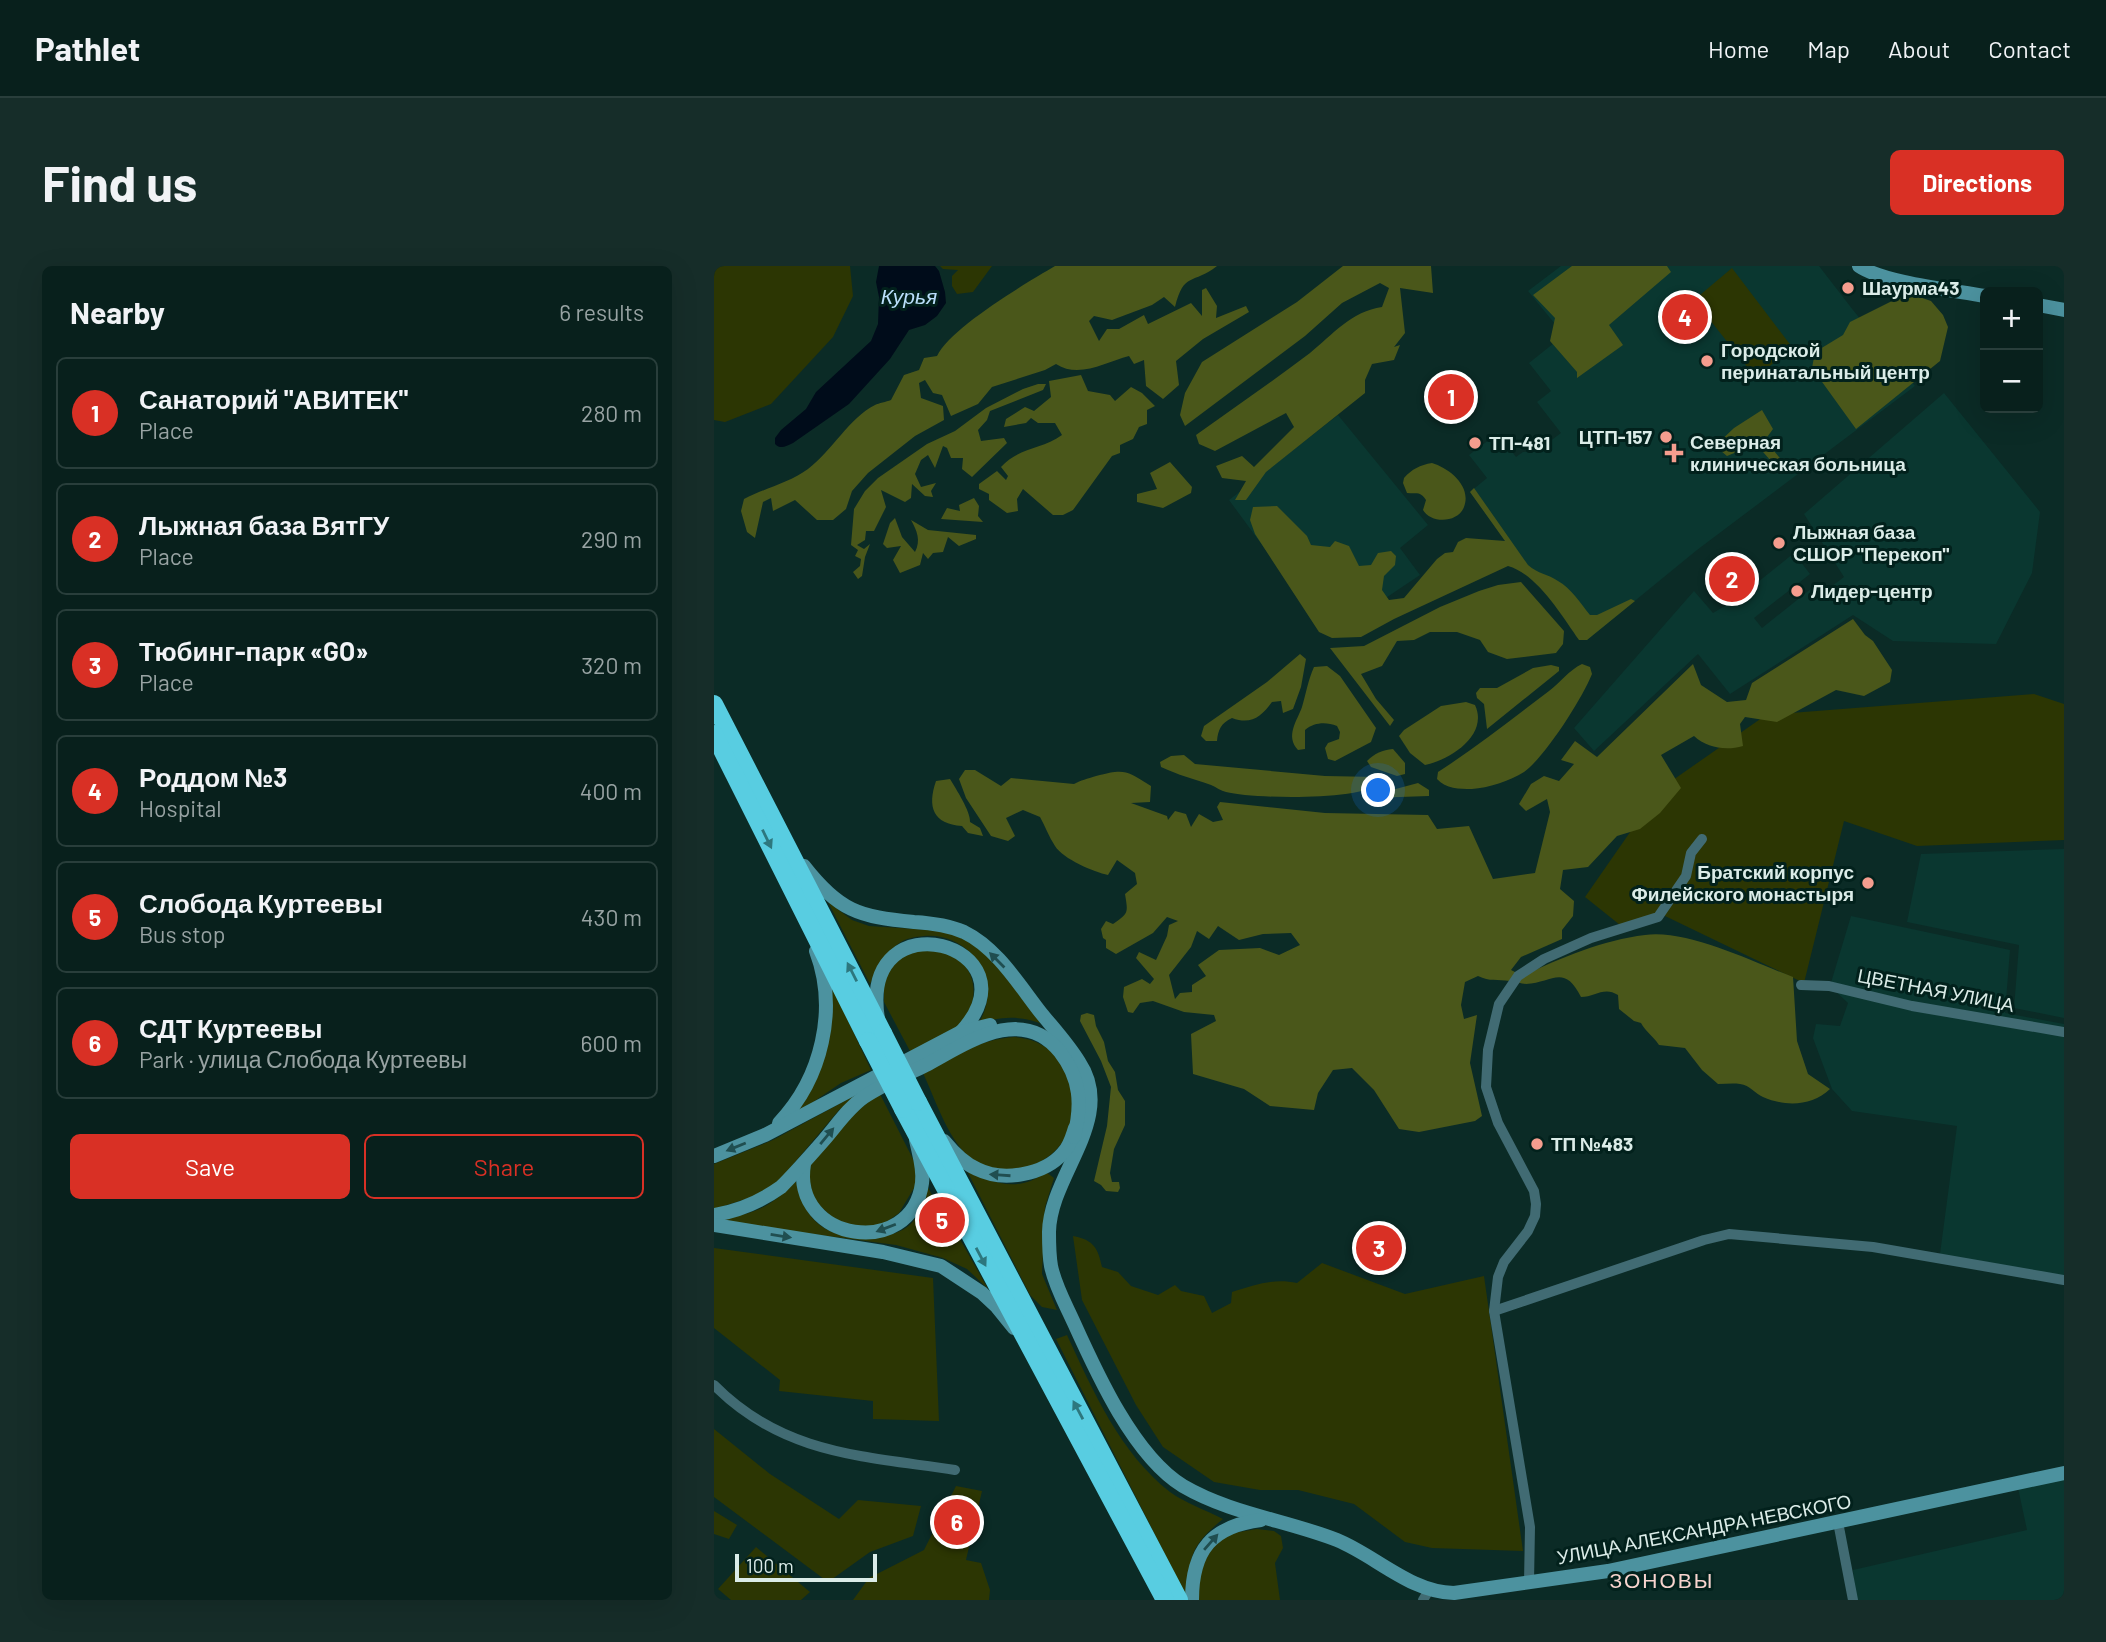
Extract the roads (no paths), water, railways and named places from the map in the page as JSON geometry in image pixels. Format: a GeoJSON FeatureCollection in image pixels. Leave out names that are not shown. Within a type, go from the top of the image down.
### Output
{"type":"FeatureCollection","features":[{"type":"Feature","properties":{"kind":"highway"},"geometry":{"type":"LineString","coordinates":[[714,704],[782,837],[1030,1349],[1165,1600]]}},
{"type":"Feature","properties":{"kind":"highway"},"geometry":{"type":"LineString","coordinates":[[714,734],[797,900],[877,1032]]}},
{"type":"Feature","properties":{"kind":"highway"},"geometry":{"type":"LineString","coordinates":[[920,1124],[1179,1600]]}},
{"type":"Feature","properties":{"kind":"street"},"geometry":{"type":"LineString","coordinates":[[1859,266],[1868,272],[1980,295]]}},
{"type":"Feature","properties":{"kind":"street"},"geometry":{"type":"LineString","coordinates":[[2043,306],[2064,310]]}},
{"type":"Feature","properties":{"kind":"street"},"geometry":{"type":"LineString","coordinates":[[782,837],[814,879],[832,898],[852,911],[889,920],[944,925],[962,931],[979,941],[1014,977],[1068,1044],[1082,1066],[1090,1088],[1091,1112],[1083,1138],[1066,1171]]}},
{"type":"Feature","properties":{"kind":"street"},"geometry":{"type":"LineString","coordinates":[[1529,1582],[1530,1527],[1494,1311],[1498,1277],[1504,1262],[1528,1231],[1535,1216],[1536,1204],[1534,1191],[1506,1140],[1486,1087],[1488,1050],[1499,1004],[1518,976],[1544,959],[1591,938],[1658,917],[1686,876],[1691,853],[1702,839]]}},
{"type":"Feature","properties":{"kind":"street"},"geometry":{"type":"LineString","coordinates":[[765,1135],[790,1112],[807,1087],[824,1032],[825,987],[821,964],[797,900]]}},
{"type":"Feature","properties":{"kind":"street"},"geometry":{"type":"LineString","coordinates":[[877,1032],[876,998],[886,966],[907,947],[928,944],[962,954],[978,973],[979,1005],[972,1020],[961,1032]]}},
{"type":"Feature","properties":{"kind":"street","name":"ЦВЕТНАЯ УЛИЦА"},"geometry":{"type":"LineString","coordinates":[[1801,985],[1829,986],[1912,1006],[2064,1032]]}},
{"type":"Feature","properties":{"kind":"street"},"geometry":{"type":"LineString","coordinates":[[714,1156],[765,1135],[961,1032],[1006,1022],[1028,1024],[1046,1030],[1068,1044]]}},
{"type":"Feature","properties":{"kind":"street"},"geometry":{"type":"LineString","coordinates":[[714,1215],[747,1207],[766,1198],[804,1164],[863,1097],[982,1036],[1004,1030],[1035,1032],[1052,1043],[1068,1063],[1076,1080],[1080,1099],[1079,1118],[1066,1171]]}},
{"type":"Feature","properties":{"kind":"street"},"geometry":{"type":"LineString","coordinates":[[920,1124],[966,1163],[988,1174],[1010,1176],[1032,1171],[1063,1154],[1079,1118]]}},
{"type":"Feature","properties":{"kind":"street"},"geometry":{"type":"LineString","coordinates":[[804,1164],[804,1192],[819,1215],[851,1231],[882,1231],[907,1216],[919,1196],[923,1174],[920,1124]]}},
{"type":"Feature","properties":{"kind":"street","name":"УЛИЦА АЛЕКСАНДРА НЕВСКОГО"},"geometry":{"type":"LineString","coordinates":[[1066,1171],[1050,1217],[1050,1264],[1060,1293],[1113,1403],[1138,1441],[1179,1483],[1205,1498],[1338,1541],[1426,1595],[1608,1571],[2064,1473]]}},
{"type":"Feature","properties":{"kind":"street"},"geometry":{"type":"LineString","coordinates":[[714,1225],[883,1252],[941,1266],[961,1278],[997,1307],[1030,1349]]}},
{"type":"Feature","properties":{"kind":"street"},"geometry":{"type":"LineString","coordinates":[[1494,1311],[1728,1234],[1873,1247],[2064,1280]]}},
{"type":"Feature","properties":{"kind":"street"},"geometry":{"type":"LineString","coordinates":[[714,1385],[735,1407],[790,1438],[834,1451],[955,1470]]}},
{"type":"Feature","properties":{"kind":"street"},"geometry":{"type":"LineString","coordinates":[[1192,1600],[1192,1581],[1199,1559],[1214,1536],[1232,1525],[1267,1519]]}},
{"type":"Feature","properties":{"kind":"street"},"geometry":{"type":"LineString","coordinates":[[1838,1522],[1853,1600]]}},
{"type":"Feature","properties":{"kind":"water","name":"Курья"},"geometry":{"type":"Polygon","coordinates":[[[879,266],[935,266],[939,271],[946,303],[937,316],[925,325],[909,330],[890,359],[849,404],[793,443],[784,447],[777,446],[775,438],[781,430],[806,409],[816,392],[871,341],[878,324],[879,297],[876,282],[879,266]]]}},
{"type":"Feature","properties":{"kind":"place","name":"Шаурма43"},"geometry":{"type":"Point","coordinates":[1848,288]}},
{"type":"Feature","properties":{"kind":"place","name":"Роддом №3"},"geometry":{"type":"Point","coordinates":[1685,317]}},
{"type":"Feature","properties":{"kind":"place","name":"Городской перинатальный центр"},"geometry":{"type":"Point","coordinates":[1707,361]}},
{"type":"Feature","properties":{"kind":"place","name":"Санаторий \"АВИТЕК\""},"geometry":{"type":"Point","coordinates":[1451,397]}},
{"type":"Feature","properties":{"kind":"place","name":"ЦТП-157"},"geometry":{"type":"Point","coordinates":[1666,437]}},
{"type":"Feature","properties":{"kind":"place","name":"ТП-481"},"geometry":{"type":"Point","coordinates":[1475,443]}},
{"type":"Feature","properties":{"kind":"place","name":"Северная клиническая больница"},"geometry":{"type":"Point","coordinates":[1674,453]}},
{"type":"Feature","properties":{"kind":"place","name":"Лыжная база СШОР \"Перекоп\""},"geometry":{"type":"Point","coordinates":[1779,543]}},
{"type":"Feature","properties":{"kind":"place","name":"Лыжная база ВятГУ"},"geometry":{"type":"Point","coordinates":[1732,579]}},
{"type":"Feature","properties":{"kind":"place","name":"Лидер-центр"},"geometry":{"type":"Point","coordinates":[1797,591]}},
{"type":"Feature","properties":{"kind":"place","name":"Братский корпус Филейского монастыря"},"geometry":{"type":"Point","coordinates":[1868,883]}},
{"type":"Feature","properties":{"kind":"place","name":"ТП №483"},"geometry":{"type":"Point","coordinates":[1537,1144]}},
{"type":"Feature","properties":{"kind":"place","name":"Слобода Куртеевы"},"geometry":{"type":"Point","coordinates":[942,1220]}},
{"type":"Feature","properties":{"kind":"place","name":"Тюбинг-парк «GO»"},"geometry":{"type":"Point","coordinates":[1379,1248]}},
{"type":"Feature","properties":{"kind":"place","name":"СДТ Куртеевы"},"geometry":{"type":"Point","coordinates":[957,1522]}},
{"type":"Feature","properties":{"kind":"district","name":"ЗОНОВЫ"},"geometry":{"type":"Point","coordinates":[1662,1581]}}]}
